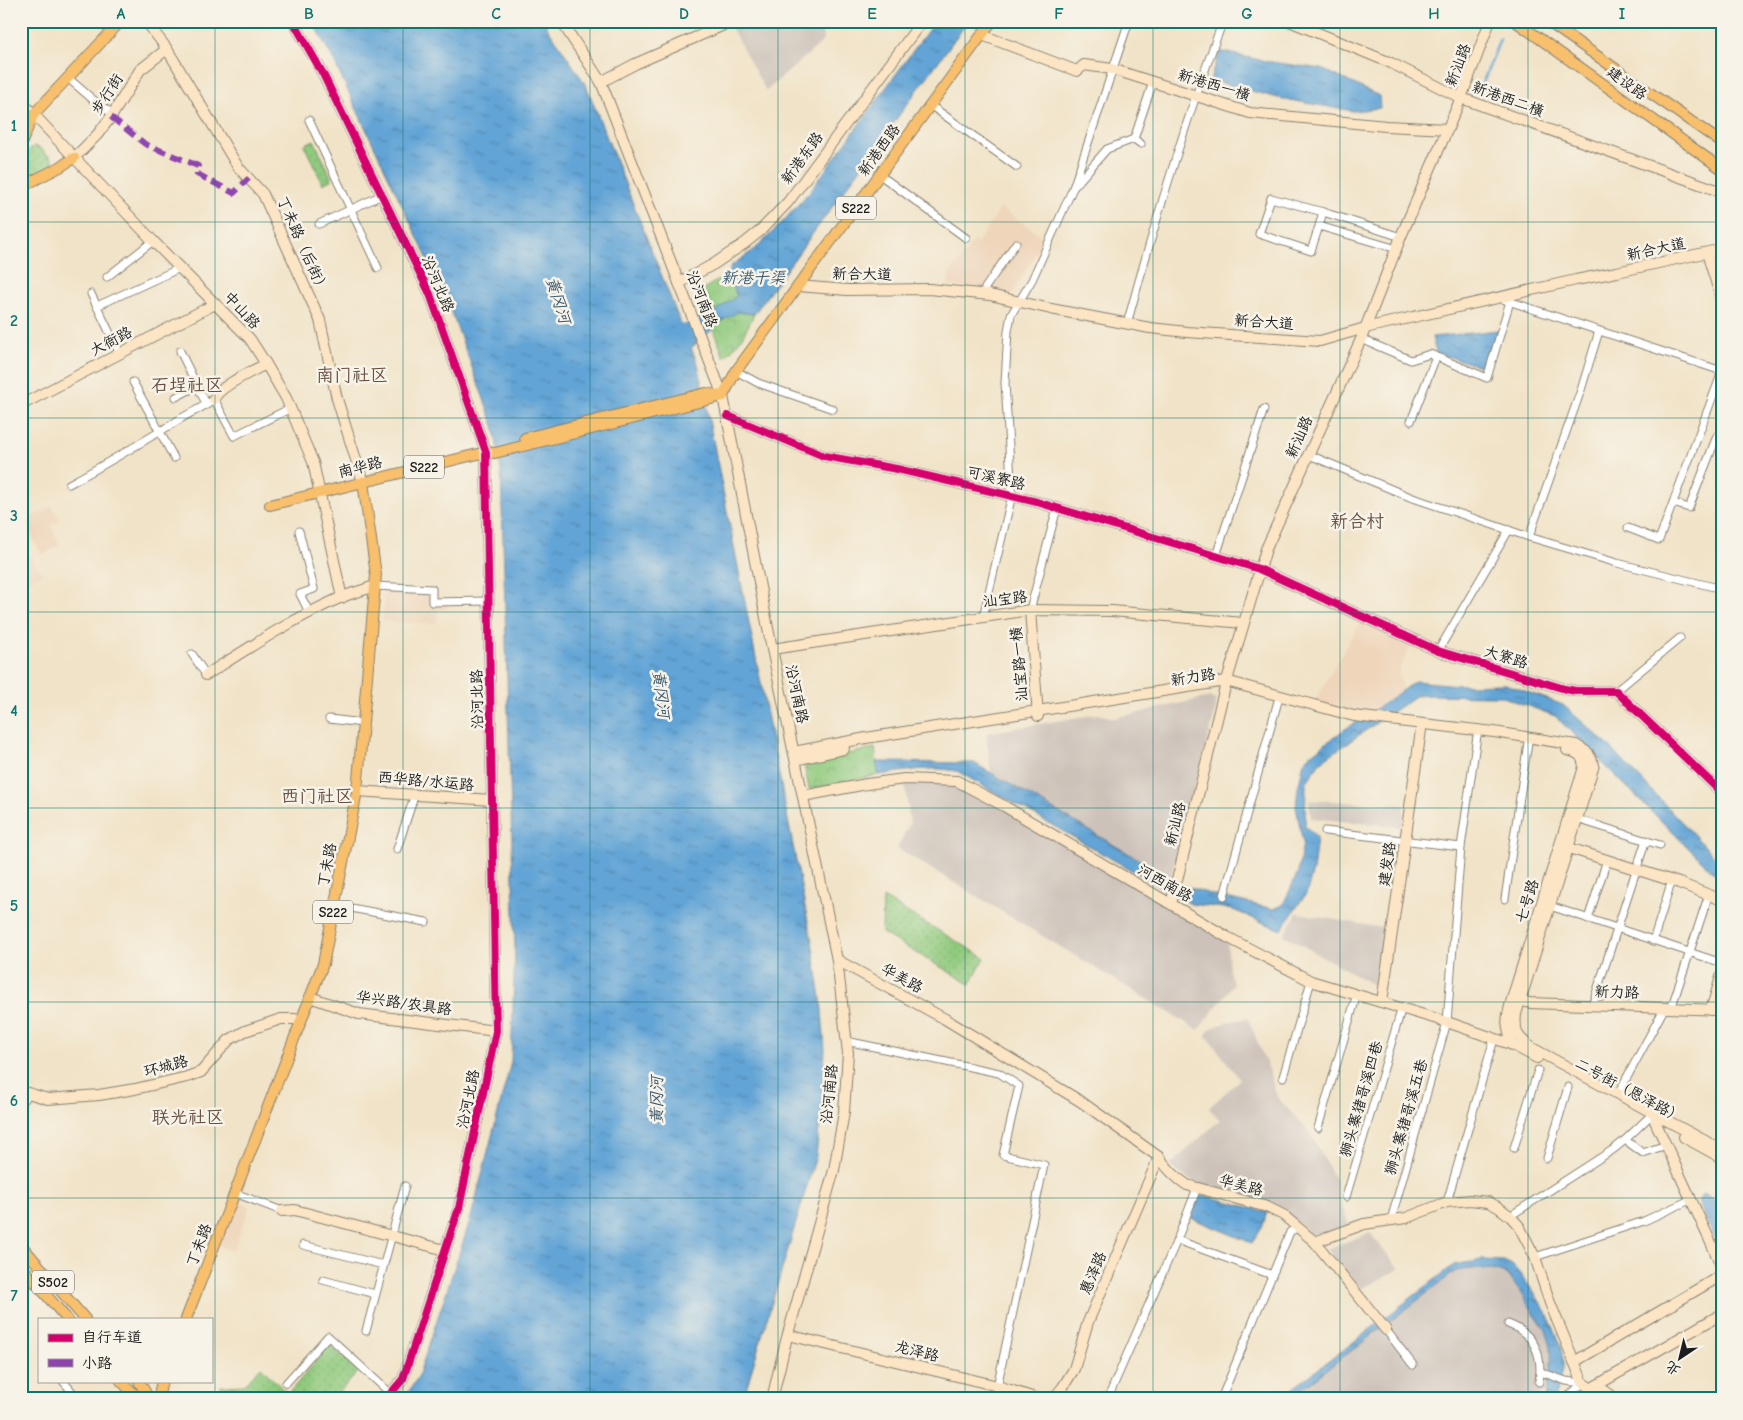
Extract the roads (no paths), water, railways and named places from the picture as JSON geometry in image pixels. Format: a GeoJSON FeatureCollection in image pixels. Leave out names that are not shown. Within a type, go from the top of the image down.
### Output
{"type":"FeatureCollection","features":[{"type":"Feature","properties":{"kind":"main road"},"geometry":{"type":"LineString","coordinates":[[21,144],[34,115],[121,21]]}},
{"type":"Feature","properties":{"kind":"main road","name":"新港西路"},"geometry":{"type":"LineString","coordinates":[[723,396],[736,371],[992,21]]}},
{"type":"Feature","properties":{"kind":"main road","name":"建设路"},"geometry":{"type":"LineString","coordinates":[[1515,21],[1722,169]]}},
{"type":"Feature","properties":{"kind":"main road","name":"建设路"},"geometry":{"type":"LineString","coordinates":[[1547,21],[1722,143]]}},
{"type":"Feature","properties":{"kind":"main road"},"geometry":{"type":"LineString","coordinates":[[21,187],[74,158]]}},
{"type":"Feature","properties":{"kind":"main road","name":"S222"},"geometry":{"type":"LineString","coordinates":[[486,452],[493,447],[706,393],[723,396]]}},
{"type":"Feature","properties":{"kind":"main road","name":"南华路"},"geometry":{"type":"LineString","coordinates":[[270,505],[486,452]]}},
{"type":"Feature","properties":{"kind":"main road","name":"丁未路"},"geometry":{"type":"LineString","coordinates":[[186,1318],[323,964],[356,791],[376,574],[362,482]]}},
{"type":"Feature","properties":{"kind":"main road","name":"S502"},"geometry":{"type":"LineString","coordinates":[[21,1245],[84,1318]]}},
{"type":"Feature","properties":{"kind":"main road","name":"S502"},"geometry":{"type":"LineString","coordinates":[[21,1266],[66,1318]]}},
{"type":"Feature","properties":{"kind":"main road"},"geometry":{"type":"LineString","coordinates":[[122,1382],[139,1399]]}},
{"type":"Feature","properties":{"kind":"main road"},"geometry":{"type":"LineString","coordinates":[[140,1382],[149,1399]]}},
{"type":"Feature","properties":{"kind":"main road"},"geometry":{"type":"LineString","coordinates":[[158,1399],[162,1382]]}},
{"type":"Feature","properties":{"kind":"street","name":"丁未路（后街）"},"geometry":{"type":"LineString","coordinates":[[146,21],[168,49],[238,167],[263,194],[320,320],[336,399],[362,482]]}},
{"type":"Feature","properties":{"kind":"street","name":"沿河北路"},"geometry":{"type":"LineString","coordinates":[[293,21],[323,74],[430,294],[486,452],[496,1031],[459,1208],[403,1379],[388,1396]]}},
{"type":"Feature","properties":{"kind":"street","name":"沿河南路"},"geometry":{"type":"LineString","coordinates":[[561,21],[601,82],[723,396],[772,649],[837,960],[848,1053],[844,1112],[834,1170],[772,1399]]}},
{"type":"Feature","properties":{"kind":"street"},"geometry":{"type":"LineString","coordinates":[[601,82],[635,64],[733,21]]}},
{"type":"Feature","properties":{"kind":"street"},"geometry":{"type":"LineString","coordinates":[[907,21],[919,25]]}},
{"type":"Feature","properties":{"kind":"street"},"geometry":{"type":"LineString","coordinates":[[983,617],[1012,495],[1005,382],[1005,360],[1011,315],[1032,280],[1073,188],[1129,21]]}},
{"type":"Feature","properties":{"kind":"street"},"geometry":{"type":"LineString","coordinates":[[1127,324],[1195,96],[1223,21]]}},
{"type":"Feature","properties":{"kind":"street","name":"新港西二横"},"geometry":{"type":"LineString","coordinates":[[1289,21],[1391,63],[1461,98],[1722,192]]}},
{"type":"Feature","properties":{"kind":"street","name":"新汕路"},"geometry":{"type":"LineString","coordinates":[[1172,904],[1226,684],[1266,549],[1307,454],[1361,339],[1401,237],[1461,98],[1490,21]]}},
{"type":"Feature","properties":{"kind":"street","name":"新港东路"},"geometry":{"type":"LineString","coordinates":[[679,282],[714,264],[737,248],[760,231],[783,207],[919,25]]}},
{"type":"Feature","properties":{"kind":"street","name":"新港西一横"},"geometry":{"type":"LineString","coordinates":[[982,35],[1077,71],[1084,65],[1112,69],[1250,113],[1386,126],[1448,129]]}},
{"type":"Feature","properties":{"kind":"street","name":"步行街"},"geometry":{"type":"LineString","coordinates":[[74,158],[97,135],[113,114],[140,70],[168,49]]}},
{"type":"Feature","properties":{"kind":"street"},"geometry":{"type":"LineString","coordinates":[[68,78],[113,114]]}},
{"type":"Feature","properties":{"kind":"street"},"geometry":{"type":"LineString","coordinates":[[1073,188],[1107,150],[1134,139],[1153,82]]}},
{"type":"Feature","properties":{"kind":"street","name":"中山路"},"geometry":{"type":"LineString","coordinates":[[21,101],[153,241],[250,339],[286,398],[313,462],[342,598]]}},
{"type":"Feature","properties":{"kind":"street"},"geometry":{"type":"LineString","coordinates":[[930,105],[1016,167]]}},
{"type":"Feature","properties":{"kind":"street"},"geometry":{"type":"LineString","coordinates":[[309,120],[378,268]]}},
{"type":"Feature","properties":{"kind":"street"},"geometry":{"type":"LineString","coordinates":[[1134,139],[1141,144]]}},
{"type":"Feature","properties":{"kind":"street"},"geometry":{"type":"LineString","coordinates":[[880,175],[966,238]]}},
{"type":"Feature","properties":{"kind":"street"},"geometry":{"type":"LineString","coordinates":[[318,224],[382,195]]}},
{"type":"Feature","properties":{"kind":"street"},"geometry":{"type":"LineString","coordinates":[[1323,212],[1311,252],[1259,234],[1271,198],[1323,212],[1401,237]]}},
{"type":"Feature","properties":{"kind":"street"},"geometry":{"type":"LineString","coordinates":[[1319,226],[1397,249]]}},
{"type":"Feature","properties":{"kind":"street"},"geometry":{"type":"LineString","coordinates":[[107,277],[153,241]]}},
{"type":"Feature","properties":{"kind":"street"},"geometry":{"type":"LineString","coordinates":[[985,294],[986,288],[1016,242]]}},
{"type":"Feature","properties":{"kind":"street","name":"新合大道"},"geometry":{"type":"LineString","coordinates":[[798,286],[847,290],[929,289],[985,294],[1127,324],[1187,332],[1320,341],[1365,328],[1499,298],[1510,298],[1722,249]]}},
{"type":"Feature","properties":{"kind":"street"},"geometry":{"type":"LineString","coordinates":[[1707,253],[1722,301]]}},
{"type":"Feature","properties":{"kind":"street"},"geometry":{"type":"LineString","coordinates":[[96,306],[180,268]]}},
{"type":"Feature","properties":{"kind":"street"},"geometry":{"type":"LineString","coordinates":[[91,294],[120,354]]}},
{"type":"Feature","properties":{"kind":"street"},"geometry":{"type":"LineString","coordinates":[[1361,339],[1411,360],[1430,354],[1487,378],[1510,298],[1599,331],[1722,372],[1659,540],[1628,528]]}},
{"type":"Feature","properties":{"kind":"street","name":"大衙路"},"geometry":{"type":"LineString","coordinates":[[21,405],[215,304]]}},
{"type":"Feature","properties":{"kind":"street"},"geometry":{"type":"LineString","coordinates":[[1529,537],[1581,390],[1599,331]]}},
{"type":"Feature","properties":{"kind":"street"},"geometry":{"type":"LineString","coordinates":[[180,351],[197,386],[234,436],[291,408]]}},
{"type":"Feature","properties":{"kind":"street"},"geometry":{"type":"LineString","coordinates":[[1411,421],[1436,357]]}},
{"type":"Feature","properties":{"kind":"street"},"geometry":{"type":"LineString","coordinates":[[69,484],[161,432],[210,402],[216,393],[223,388],[266,364]]}},
{"type":"Feature","properties":{"kind":"street"},"geometry":{"type":"LineString","coordinates":[[736,371],[758,384],[833,409]]}},
{"type":"Feature","properties":{"kind":"street"},"geometry":{"type":"LineString","coordinates":[[133,382],[174,458]]}},
{"type":"Feature","properties":{"kind":"street"},"geometry":{"type":"LineString","coordinates":[[176,397],[197,386]]}},
{"type":"Feature","properties":{"kind":"street"},"geometry":{"type":"LineString","coordinates":[[1216,556],[1264,409]]}},
{"type":"Feature","properties":{"kind":"street","name":"可溪寮路"},"geometry":{"type":"LineString","coordinates":[[728,416],[824,456],[897,469],[1012,495],[1259,569]]}},
{"type":"Feature","properties":{"kind":"street"},"geometry":{"type":"LineString","coordinates":[[1673,503],[1689,508],[1716,436]]}},
{"type":"Feature","properties":{"kind":"street"},"geometry":{"type":"LineString","coordinates":[[1307,454],[1410,497],[1529,537],[1617,563],[1722,589]]}},
{"type":"Feature","properties":{"kind":"street"},"geometry":{"type":"LineString","coordinates":[[1030,610],[1057,508]]}},
{"type":"Feature","properties":{"kind":"street"},"geometry":{"type":"LineString","coordinates":[[1438,651],[1509,530]]}},
{"type":"Feature","properties":{"kind":"street"},"geometry":{"type":"LineString","coordinates":[[299,531],[314,588],[300,594],[310,614]]}},
{"type":"Feature","properties":{"kind":"street","name":"大寮路"},"geometry":{"type":"LineString","coordinates":[[1259,569],[1438,651],[1565,690],[1616,691]]}},
{"type":"Feature","properties":{"kind":"street"},"geometry":{"type":"LineString","coordinates":[[192,654],[206,674],[263,639],[310,614],[342,598],[375,586],[432,589],[432,602],[489,601]]}},
{"type":"Feature","properties":{"kind":"street","name":"汕宝路"},"geometry":{"type":"LineString","coordinates":[[772,649],[1030,610],[1112,611],[1243,623]]}},
{"type":"Feature","properties":{"kind":"street","name":"汕宝路一横"},"geometry":{"type":"LineString","coordinates":[[1030,610],[1038,713]]}},
{"type":"Feature","properties":{"kind":"street"},"geometry":{"type":"LineString","coordinates":[[1680,638],[1616,691],[1722,793]]}},
{"type":"Feature","properties":{"kind":"street"},"geometry":{"type":"LineString","coordinates":[[1226,684],[1351,718]]}},
{"type":"Feature","properties":{"kind":"street","name":"新力路"},"geometry":{"type":"LineString","coordinates":[[794,756],[1038,713],[1226,684],[1278,701],[1351,718],[1421,730],[1562,746],[1576,752],[1589,766]]}},
{"type":"Feature","properties":{"kind":"street"},"geometry":{"type":"LineString","coordinates":[[1224,896],[1278,701]]}},
{"type":"Feature","properties":{"kind":"street"},"geometry":{"type":"LineString","coordinates":[[329,719],[363,723]]}},
{"type":"Feature","properties":{"kind":"street"},"geometry":{"type":"LineString","coordinates":[[1386,723],[1494,732],[1562,746]]}},
{"type":"Feature","properties":{"kind":"street","name":"建发路"},"geometry":{"type":"LineString","coordinates":[[1382,1002],[1421,730]]}},
{"type":"Feature","properties":{"kind":"street","name":"狮头寨猪哥溪五巷"},"geometry":{"type":"LineString","coordinates":[[1391,1220],[1447,1022],[1461,847],[1477,736]]}},
{"type":"Feature","properties":{"kind":"street"},"geometry":{"type":"LineString","coordinates":[[1505,899],[1528,742]]}},
{"type":"Feature","properties":{"kind":"street","name":"七号路"},"geometry":{"type":"LineString","coordinates":[[1516,1042],[1507,1030],[1507,1020],[1550,906],[1577,819],[1589,766]]}},
{"type":"Feature","properties":{"kind":"street","name":"七号路"},"geometry":{"type":"LineString","coordinates":[[1516,1000],[1589,766]]}},
{"type":"Feature","properties":{"kind":"street","name":"河西南路"},"geometry":{"type":"LineString","coordinates":[[803,796],[904,779],[957,780],[1234,941],[1311,981],[1402,1007],[1494,1039],[1516,1042]]}},
{"type":"Feature","properties":{"kind":"street","name":"西华路/水运路"},"geometry":{"type":"LineString","coordinates":[[356,791],[492,800]]}},
{"type":"Feature","properties":{"kind":"street"},"geometry":{"type":"LineString","coordinates":[[397,849],[415,794]]}},
{"type":"Feature","properties":{"kind":"street"},"geometry":{"type":"LineString","coordinates":[[1577,819],[1660,845]]}},
{"type":"Feature","properties":{"kind":"street"},"geometry":{"type":"LineString","coordinates":[[1325,831],[1461,847]]}},
{"type":"Feature","properties":{"kind":"street"},"geometry":{"type":"LineString","coordinates":[[1592,1006],[1646,840]]}},
{"type":"Feature","properties":{"kind":"street"},"geometry":{"type":"LineString","coordinates":[[1568,848],[1672,880],[1722,900]]}},
{"type":"Feature","properties":{"kind":"street"},"geometry":{"type":"LineString","coordinates":[[1588,919],[1607,860]]}},
{"type":"Feature","properties":{"kind":"street"},"geometry":{"type":"LineString","coordinates":[[1653,941],[1672,880]]}},
{"type":"Feature","properties":{"kind":"street"},"geometry":{"type":"LineString","coordinates":[[1618,1094],[1668,1009],[1690,952],[1709,894]]}},
{"type":"Feature","properties":{"kind":"street"},"geometry":{"type":"LineString","coordinates":[[334,905],[426,922]]}},
{"type":"Feature","properties":{"kind":"street"},"geometry":{"type":"LineString","coordinates":[[1550,906],[1617,930],[1722,963]]}},
{"type":"Feature","properties":{"kind":"street","name":"华美路"},"geometry":{"type":"LineString","coordinates":[[837,960],[945,1019],[1080,1101],[1159,1157],[1165,1167],[1176,1178],[1187,1185],[1267,1207],[1283,1215],[1316,1242],[1386,1330]]}},
{"type":"Feature","properties":{"kind":"street"},"geometry":{"type":"LineString","coordinates":[[1716,1010],[1722,974]]}},
{"type":"Feature","properties":{"kind":"street"},"geometry":{"type":"LineString","coordinates":[[1282,1077],[1311,981]]}},
{"type":"Feature","properties":{"kind":"street"},"geometry":{"type":"LineString","coordinates":[[1318,1128],[1357,994]]}},
{"type":"Feature","properties":{"kind":"street","name":"华兴路/农具路"},"geometry":{"type":"LineString","coordinates":[[310,997],[359,1014],[496,1031]]}},
{"type":"Feature","properties":{"kind":"street","name":"新力路"},"geometry":{"type":"LineString","coordinates":[[1516,1000],[1592,1006],[1716,1010]]}},
{"type":"Feature","properties":{"kind":"street","name":"狮头寨猪哥溪四巷"},"geometry":{"type":"LineString","coordinates":[[1346,1198],[1402,1007]]}},
{"type":"Feature","properties":{"kind":"street","name":"环城路"},"geometry":{"type":"LineString","coordinates":[[25,1092],[48,1099],[99,1095],[187,1077],[200,1072],[229,1040],[246,1031],[281,1019],[301,1021]]}},
{"type":"Feature","properties":{"kind":"street"},"geometry":{"type":"LineString","coordinates":[[1447,1202],[1494,1039]]}},
{"type":"Feature","properties":{"kind":"street"},"geometry":{"type":"LineString","coordinates":[[846,1041],[999,1073],[1019,1086],[1003,1155],[1044,1165],[997,1389]]}},
{"type":"Feature","properties":{"kind":"street","name":"二号街（恩泽路)"},"geometry":{"type":"LineString","coordinates":[[1516,1042],[1532,1048],[1618,1094],[1659,1121],[1722,1150]]}},
{"type":"Feature","properties":{"kind":"street","name":"二号街（恩泽路)"},"geometry":{"type":"LineString","coordinates":[[1516,1042],[1722,1158]]}},
{"type":"Feature","properties":{"kind":"street"},"geometry":{"type":"LineString","coordinates":[[1514,1148],[1538,1070]]}},
{"type":"Feature","properties":{"kind":"street"},"geometry":{"type":"LineString","coordinates":[[1547,1158],[1568,1087]]}},
{"type":"Feature","properties":{"kind":"street"},"geometry":{"type":"LineString","coordinates":[[21,1102],[25,1092]]}},
{"type":"Feature","properties":{"kind":"street"},"geometry":{"type":"LineString","coordinates":[[1510,1216],[1625,1140],[1659,1121],[1666,1144],[1690,1200],[1722,1267]]}},
{"type":"Feature","properties":{"kind":"street"},"geometry":{"type":"LineString","coordinates":[[1625,1140],[1643,1153],[1666,1144]]}},
{"type":"Feature","properties":{"kind":"street","name":"惠泽路"},"geometry":{"type":"LineString","coordinates":[[1053,1399],[1064,1387],[1074,1369],[1088,1322],[1159,1157]]}},
{"type":"Feature","properties":{"kind":"street"},"geometry":{"type":"LineString","coordinates":[[366,1330],[405,1186]]}},
{"type":"Feature","properties":{"kind":"street"},"geometry":{"type":"LineString","coordinates":[[1111,1391],[1177,1240],[1196,1188]]}},
{"type":"Feature","properties":{"kind":"street"},"geometry":{"type":"LineString","coordinates":[[235,1193],[282,1211],[294,1210],[445,1250]]}},
{"type":"Feature","properties":{"kind":"street"},"geometry":{"type":"LineString","coordinates":[[1316,1242],[1364,1224],[1406,1218],[1447,1202],[1470,1200],[1488,1202],[1510,1216],[1519,1226],[1535,1257],[1550,1303],[1574,1362],[1587,1383],[1605,1399]]}},
{"type":"Feature","properties":{"kind":"street"},"geometry":{"type":"LineString","coordinates":[[1535,1257],[1644,1221],[1690,1200]]}},
{"type":"Feature","properties":{"kind":"street"},"geometry":{"type":"LineString","coordinates":[[1220,1399],[1290,1232],[1298,1227]]}},
{"type":"Feature","properties":{"kind":"street"},"geometry":{"type":"LineString","coordinates":[[1177,1240],[1272,1275]]}},
{"type":"Feature","properties":{"kind":"street"},"geometry":{"type":"LineString","coordinates":[[303,1244],[383,1265]]}},
{"type":"Feature","properties":{"kind":"street"},"geometry":{"type":"LineString","coordinates":[[1574,1362],[1722,1275]]}},
{"type":"Feature","properties":{"kind":"street"},"geometry":{"type":"LineString","coordinates":[[323,1280],[375,1294]]}},
{"type":"Feature","properties":{"kind":"street"},"geometry":{"type":"LineString","coordinates":[[1565,1399],[1587,1383],[1722,1314]]}},
{"type":"Feature","properties":{"kind":"street"},"geometry":{"type":"LineString","coordinates":[[1508,1324],[1520,1328],[1532,1340],[1540,1356],[1541,1372],[1539,1382]]}},
{"type":"Feature","properties":{"kind":"street"},"geometry":{"type":"LineString","coordinates":[[1386,1330],[1413,1364]]}},
{"type":"Feature","properties":{"kind":"street"},"geometry":{"type":"LineString","coordinates":[[286,1383],[328,1336],[388,1396]]}},
{"type":"Feature","properties":{"kind":"street","name":"龙泽路"},"geometry":{"type":"LineString","coordinates":[[787,1338],[1038,1399]]}},
{"type":"Feature","properties":{"kind":"street"},"geometry":{"type":"LineString","coordinates":[[1541,1372],[1566,1381],[1587,1383],[1616,1399]]}},
{"type":"Feature","properties":{"kind":"street"},"geometry":{"type":"LineString","coordinates":[[64,1382],[74,1394]]}},
{"type":"Feature","properties":{"kind":"street","name":"龙泽路"},"geometry":{"type":"LineString","coordinates":[[997,1389],[1020,1399]]}},
{"type":"Feature","properties":{"kind":"water","name":"黄冈河"},"geometry":{"type":"Polygon","coordinates":[[[312,21],[543,21],[586,85],[686,337],[713,313],[737,296],[729,274],[731,266],[755,249],[781,224],[811,190],[935,21],[968,21],[754,314],[738,312],[722,321],[691,348],[698,364],[813,947],[821,998],[825,1050],[822,1104],[816,1156],[743,1399],[404,1399],[418,1377],[470,1221],[511,1062],[515,950],[501,470],[494,426],[446,298],[332,57],[312,21]]]}},
{"type":"Feature","properties":{"kind":"water"},"geometry":{"type":"Polygon","coordinates":[[[1220,51],[1264,61],[1322,69],[1379,96],[1380,108],[1353,111],[1278,98],[1210,80],[1220,51]]]}},
{"type":"Feature","properties":{"kind":"water"},"geometry":{"type":"Polygon","coordinates":[[[1498,330],[1488,364],[1480,366],[1436,353],[1432,337],[1498,330]]]}},
{"type":"Feature","properties":{"kind":"water"},"geometry":{"type":"Polygon","coordinates":[[[1415,681],[1458,685],[1506,684],[1563,705],[1604,741],[1722,864],[1722,881],[1555,716],[1501,696],[1417,695],[1320,762],[1306,783],[1305,826],[1317,837],[1313,871],[1306,894],[1281,930],[1231,909],[1191,904],[957,771],[927,769],[879,775],[876,762],[974,763],[1155,869],[1170,881],[1213,895],[1274,909],[1283,905],[1298,872],[1303,843],[1296,807],[1304,762],[1309,756],[1341,732],[1415,681]]]}},
{"type":"Feature","properties":{"kind":"water"},"geometry":{"type":"Polygon","coordinates":[[[1703,1193],[1722,1204],[1722,1254],[1698,1202],[1703,1193]]]}},
{"type":"Feature","properties":{"kind":"water"},"geometry":{"type":"Polygon","coordinates":[[[1199,1194],[1267,1212],[1263,1225],[1252,1243],[1191,1218],[1199,1194]]]}},
{"type":"Feature","properties":{"kind":"water"},"geometry":{"type":"Polygon","coordinates":[[[1482,1260],[1504,1261],[1512,1265],[1529,1285],[1545,1311],[1562,1352],[1563,1369],[1554,1399],[1545,1399],[1551,1364],[1551,1348],[1546,1330],[1509,1276],[1497,1271],[1476,1269],[1456,1271],[1288,1399],[1279,1399],[1454,1265],[1482,1260]]]}},
{"type":"Feature","properties":{"kind":"waterway"},"geometry":{"type":"LineString","coordinates":[[1480,90],[1500,39]]}},
{"type":"Feature","properties":{"kind":"waterway","name":"新港干渠"},"geometry":{"type":"LineString","coordinates":[[666,340],[709,322]]}},
{"type":"Feature","properties":{"kind":"district","name":"南门社区"},"geometry":{"type":"Point","coordinates":[352,375]}},
{"type":"Feature","properties":{"kind":"district","name":"石埕社区"},"geometry":{"type":"Point","coordinates":[187,385]}},
{"type":"Feature","properties":{"kind":"district","name":"新合村"},"geometry":{"type":"Point","coordinates":[1357,521]}},
{"type":"Feature","properties":{"kind":"district","name":"西门社区"},"geometry":{"type":"Point","coordinates":[317,796]}},
{"type":"Feature","properties":{"kind":"district","name":"联光社区"},"geometry":{"type":"Point","coordinates":[188,1117]}}]}
